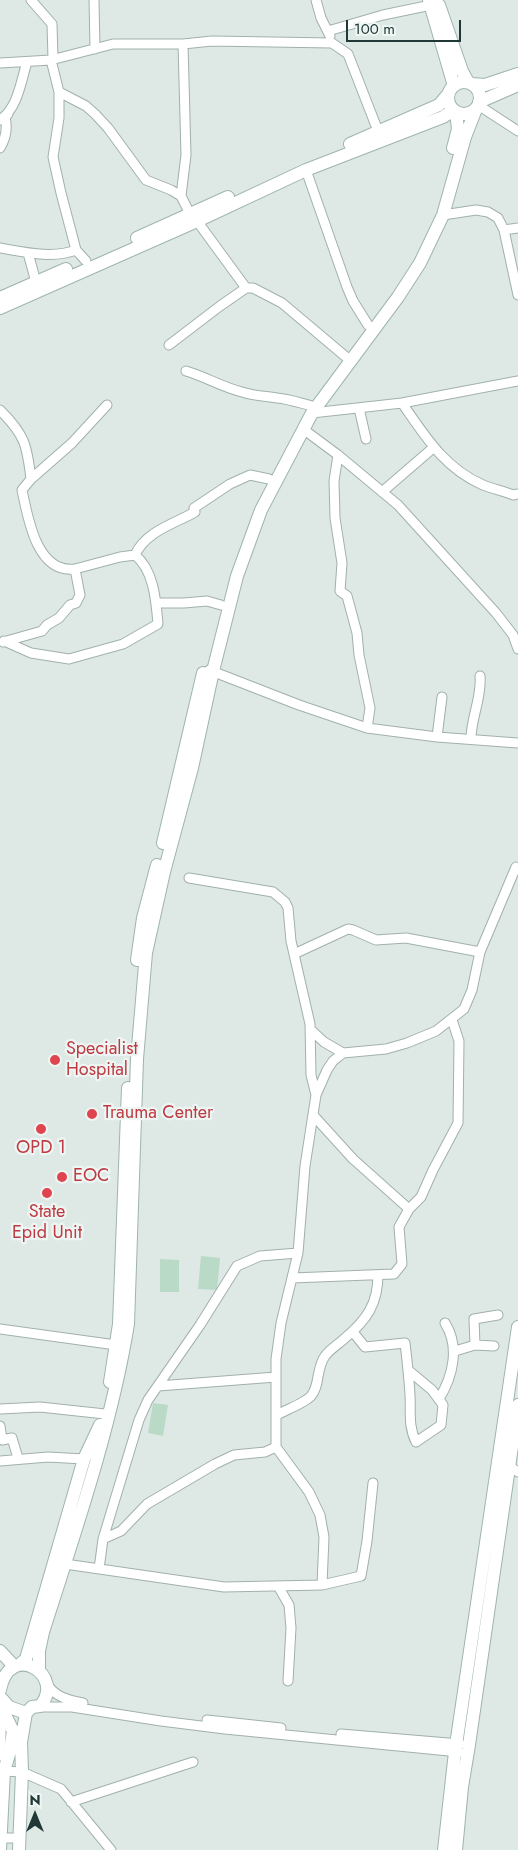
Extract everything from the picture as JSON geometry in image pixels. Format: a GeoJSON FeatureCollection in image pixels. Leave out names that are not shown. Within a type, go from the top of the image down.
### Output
{"type":"FeatureCollection","features":[{"type":"Feature","properties":{"kind":"main road"},"geometry":{"type":"LineString","coordinates":[[0,1850],[4,1771],[13,1731],[6,1717],[0,1694],[6,1673],[26,1659],[84,1459],[104,1414],[116,1345],[119,1324],[129,1061],[136,966],[143,918],[209,670],[248,542],[260,510],[312,410],[398,297],[420,263],[443,215],[465,137],[478,105],[478,90],[470,83],[462,71],[432,2]]}},
{"type":"Feature","properties":{"kind":"main road"},"geometry":{"type":"LineString","coordinates":[[0,1694],[9,1707],[29,1710],[40,1706],[47,1694],[46,1684],[39,1670],[39,1651],[43,1632],[107,1423],[121,1365],[128,1324],[137,1059],[145,961],[164,872],[192,768],[221,605],[241,542],[269,479],[346,357],[414,261],[435,220],[458,129],[455,111],[449,103],[451,90],[432,2]]}},
{"type":"Feature","properties":{"kind":"main road"},"geometry":{"type":"LineString","coordinates":[[0,308],[378,131],[439,105],[451,90],[461,82],[485,85],[518,74]]}},
{"type":"Feature","properties":{"kind":"main road"},"geometry":{"type":"LineString","coordinates":[[0,298],[306,170],[444,117],[455,111],[467,114],[478,105],[518,85]]}},
{"type":"Feature","properties":{"kind":"main road"},"geometry":{"type":"LineString","coordinates":[[456,1850],[461,1796],[462,1748],[518,1327]]}},
{"type":"Feature","properties":{"kind":"main road"},"geometry":{"type":"LineString","coordinates":[[444,1850],[514,1469],[518,1405]]}},
{"type":"Feature","properties":{"kind":"main road"},"geometry":{"type":"LineString","coordinates":[[0,1651],[16,1666]]}},
{"type":"Feature","properties":{"kind":"main road"},"geometry":{"type":"LineString","coordinates":[[16,1666],[24,1664],[39,1670]]}},
{"type":"Feature","properties":{"kind":"main road"},"geometry":{"type":"LineString","coordinates":[[19,1844],[22,1772],[21,1742],[29,1710]]}},
{"type":"Feature","properties":{"kind":"street"},"geometry":{"type":"LineString","coordinates":[[31,0],[52,24],[52,59],[59,92],[59,118],[53,157],[60,193],[76,250],[86,261]]}},
{"type":"Feature","properties":{"kind":"street"},"geometry":{"type":"LineString","coordinates":[[94,0],[95,49]]}},
{"type":"Feature","properties":{"kind":"street"},"geometry":{"type":"LineString","coordinates":[[316,0],[321,18],[332,43]]}},
{"type":"Feature","properties":{"kind":"street"},"geometry":{"type":"LineString","coordinates":[[328,31],[432,2]]}},
{"type":"Feature","properties":{"kind":"street"},"geometry":{"type":"LineString","coordinates":[[0,63],[52,59],[113,44],[183,44],[212,41],[332,43],[348,54],[378,131]]}},
{"type":"Feature","properties":{"kind":"street"},"geometry":{"type":"LineString","coordinates":[[183,44],[186,155],[182,196],[193,217],[246,288]]}},
{"type":"Feature","properties":{"kind":"street"},"geometry":{"type":"LineString","coordinates":[[0,148],[5,139],[8,126],[5,117],[13,106],[27,62]]}},
{"type":"Feature","properties":{"kind":"street"},"geometry":{"type":"LineString","coordinates":[[59,92],[86,106],[108,128],[146,180],[182,196]]}},
{"type":"Feature","properties":{"kind":"street"},"geometry":{"type":"LineString","coordinates":[[478,105],[518,131]]}},
{"type":"Feature","properties":{"kind":"street"},"geometry":{"type":"LineString","coordinates":[[0,120],[8,114]]}},
{"type":"Feature","properties":{"kind":"street"},"geometry":{"type":"LineString","coordinates":[[306,170],[347,287],[353,301],[368,324]]}},
{"type":"Feature","properties":{"kind":"street"},"geometry":{"type":"LineString","coordinates":[[443,215],[476,210],[488,212],[498,218],[504,230],[518,295]]}},
{"type":"Feature","properties":{"kind":"street"},"geometry":{"type":"LineString","coordinates":[[504,230],[518,228]]}},
{"type":"Feature","properties":{"kind":"street"},"geometry":{"type":"LineString","coordinates":[[0,248],[28,253],[68,253],[76,250]]}},
{"type":"Feature","properties":{"kind":"street"},"geometry":{"type":"LineString","coordinates":[[28,253],[36,282]]}},
{"type":"Feature","properties":{"kind":"street"},"geometry":{"type":"LineString","coordinates":[[169,345],[207,315],[246,288],[253,288],[282,303],[346,357]]}},
{"type":"Feature","properties":{"kind":"street"},"geometry":{"type":"LineString","coordinates":[[186,371],[204,376],[223,387],[262,397],[275,397],[312,410],[359,408],[402,403],[518,380]]}},
{"type":"Feature","properties":{"kind":"street"},"geometry":{"type":"LineString","coordinates":[[402,403],[433,448],[453,467],[483,485],[518,494]]}},
{"type":"Feature","properties":{"kind":"street"},"geometry":{"type":"LineString","coordinates":[[2,642],[31,653],[69,659],[124,644],[158,624],[156,603],[147,569],[135,555],[70,570],[54,566],[42,551],[28,520],[22,490],[31,479],[72,443],[107,405]]}},
{"type":"Feature","properties":{"kind":"street"},"geometry":{"type":"LineString","coordinates":[[359,408],[366,439]]}},
{"type":"Feature","properties":{"kind":"street"},"geometry":{"type":"LineString","coordinates":[[0,410],[19,431],[23,439],[28,453],[31,479]]}},
{"type":"Feature","properties":{"kind":"street"},"geometry":{"type":"LineString","coordinates":[[303,430],[398,505],[496,613],[513,636],[518,649]]}},
{"type":"Feature","properties":{"kind":"street"},"geometry":{"type":"LineString","coordinates":[[382,492],[433,448]]}},
{"type":"Feature","properties":{"kind":"street"},"geometry":{"type":"LineString","coordinates":[[338,456],[334,481],[335,518],[342,564],[340,591],[347,596],[357,633],[359,655],[370,708],[367,728]]}},
{"type":"Feature","properties":{"kind":"street"},"geometry":{"type":"LineString","coordinates":[[135,555],[141,544],[161,529],[195,512],[194,508],[230,484],[250,475],[269,479]]}},
{"type":"Feature","properties":{"kind":"street"},"geometry":{"type":"LineString","coordinates":[[2,642],[42,631],[47,625],[59,618],[70,605],[79,601],[80,595],[75,569]]}},
{"type":"Feature","properties":{"kind":"street"},"geometry":{"type":"LineString","coordinates":[[156,603],[207,601],[221,605]]}},
{"type":"Feature","properties":{"kind":"street"},"geometry":{"type":"LineString","coordinates":[[209,670],[299,705],[367,728],[437,737],[518,743]]}},
{"type":"Feature","properties":{"kind":"street"},"geometry":{"type":"LineString","coordinates":[[471,739],[473,722],[482,689],[480,676]]}},
{"type":"Feature","properties":{"kind":"street"},"geometry":{"type":"LineString","coordinates":[[437,737],[442,697]]}},
{"type":"Feature","properties":{"kind":"street"},"geometry":{"type":"LineString","coordinates":[[311,1030],[324,1042],[343,1052],[386,1049],[436,1031],[452,1020],[464,1009],[472,990],[480,952],[516,867]]}},
{"type":"Feature","properties":{"kind":"street"},"geometry":{"type":"LineString","coordinates":[[189,878],[273,892],[279,896],[288,908],[291,941],[311,1030],[311,1075],[316,1095]]}},
{"type":"Feature","properties":{"kind":"street"},"geometry":{"type":"LineString","coordinates":[[294,954],[348,929],[376,940],[406,938],[480,952]]}},
{"type":"Feature","properties":{"kind":"street"},"geometry":{"type":"LineString","coordinates":[[292,1278],[394,1274],[402,1264],[399,1227],[409,1208],[422,1197],[432,1170],[458,1123],[459,1041],[452,1020]]}},
{"type":"Feature","properties":{"kind":"street"},"geometry":{"type":"LineString","coordinates":[[322,1585],[324,1537],[320,1515],[309,1492],[276,1447],[276,1359],[280,1323],[298,1253],[305,1166],[316,1095],[326,1070],[343,1052]]}},
{"type":"Feature","properties":{"kind":"street"},"geometry":{"type":"LineString","coordinates":[[313,1115],[353,1159],[409,1208]]}},
{"type":"Feature","properties":{"kind":"street"},"geometry":{"type":"LineString","coordinates":[[99,1569],[103,1539],[139,1420],[148,1400],[200,1325],[237,1266],[260,1256],[298,1253]]}},
{"type":"Feature","properties":{"kind":"street"},"geometry":{"type":"LineString","coordinates":[[276,1414],[310,1397],[315,1388],[319,1366],[326,1355],[353,1332],[373,1306],[376,1299],[378,1275]]}},
{"type":"Feature","properties":{"kind":"street"},"geometry":{"type":"LineString","coordinates":[[475,1345],[474,1319],[498,1315]]}},
{"type":"Feature","properties":{"kind":"street"},"geometry":{"type":"LineString","coordinates":[[439,1399],[444,1390],[455,1351],[452,1334],[445,1323]]}},
{"type":"Feature","properties":{"kind":"street"},"geometry":{"type":"LineString","coordinates":[[0,1329],[116,1345]]}},
{"type":"Feature","properties":{"kind":"street"},"geometry":{"type":"LineString","coordinates":[[353,1332],[365,1348],[405,1343],[411,1432],[416,1442],[441,1425],[443,1405],[432,1390],[408,1370]]}},
{"type":"Feature","properties":{"kind":"street"},"geometry":{"type":"LineString","coordinates":[[455,1351],[475,1345],[494,1346]]}},
{"type":"Feature","properties":{"kind":"street"},"geometry":{"type":"LineString","coordinates":[[158,1386],[276,1377]]}},
{"type":"Feature","properties":{"kind":"street"},"geometry":{"type":"LineString","coordinates":[[0,1408],[40,1407],[104,1414]]}},
{"type":"Feature","properties":{"kind":"street"},"geometry":{"type":"LineString","coordinates":[[0,1426],[2,1440],[12,1438],[18,1458]]}},
{"type":"Feature","properties":{"kind":"street"},"geometry":{"type":"LineString","coordinates":[[103,1539],[121,1531],[147,1504],[215,1464],[234,1455],[265,1452],[276,1447]]}},
{"type":"Feature","properties":{"kind":"street"},"geometry":{"type":"LineString","coordinates":[[0,1460],[67,1457],[84,1459]]}},
{"type":"Feature","properties":{"kind":"street"},"geometry":{"type":"LineString","coordinates":[[65,1564],[224,1587],[322,1585],[361,1576],[373,1483]]}},
{"type":"Feature","properties":{"kind":"street"},"geometry":{"type":"LineString","coordinates":[[278,1586],[289,1605],[291,1628],[288,1681]]}},
{"type":"Feature","properties":{"kind":"street"},"geometry":{"type":"LineString","coordinates":[[46,1684],[58,1696],[73,1701],[153,1714],[462,1748]]}},
{"type":"Feature","properties":{"kind":"street"},"geometry":{"type":"LineString","coordinates":[[0,1694],[3,1718],[0,1756]]}},
{"type":"Feature","properties":{"kind":"street"},"geometry":{"type":"LineString","coordinates":[[29,1710],[72,1707],[198,1725],[462,1748]]}},
{"type":"Feature","properties":{"kind":"street"},"geometry":{"type":"LineString","coordinates":[[70,1802],[193,1762]]}},
{"type":"Feature","properties":{"kind":"street"},"geometry":{"type":"LineString","coordinates":[[4,1771],[22,1772],[61,1789],[112,1850]]}},
{"type":"Feature","properties":{"kind":"street"},"geometry":{"type":"LineString","coordinates":[[0,1838],[19,1844]]}},
{"type":"Feature","properties":{"kind":"green space"},"geometry":{"type":"Polygon","coordinates":[[[201,1256],[220,1258],[217,1290],[198,1289],[201,1256]]]}},
{"type":"Feature","properties":{"kind":"green space"},"geometry":{"type":"Polygon","coordinates":[[[160,1259],[179,1260],[179,1292],[160,1292],[160,1259]]]}},
{"type":"Feature","properties":{"kind":"green space"},"geometry":{"type":"Polygon","coordinates":[[[153,1403],[168,1405],[163,1436],[148,1433],[153,1403]]]}},
{"type":"Feature","properties":{"kind":"place","name":"Specialist Hospital"},"geometry":{"type":"Point","coordinates":[55,1060]}},
{"type":"Feature","properties":{"kind":"place","name":"Trauma Center"},"geometry":{"type":"Point","coordinates":[92,1114]}},
{"type":"Feature","properties":{"kind":"place","name":"OPD 1"},"geometry":{"type":"Point","coordinates":[41,1129]}},
{"type":"Feature","properties":{"kind":"place","name":"EOC"},"geometry":{"type":"Point","coordinates":[62,1177]}},
{"type":"Feature","properties":{"kind":"place","name":"State Epid Unit"},"geometry":{"type":"Point","coordinates":[47,1193]}}]}
